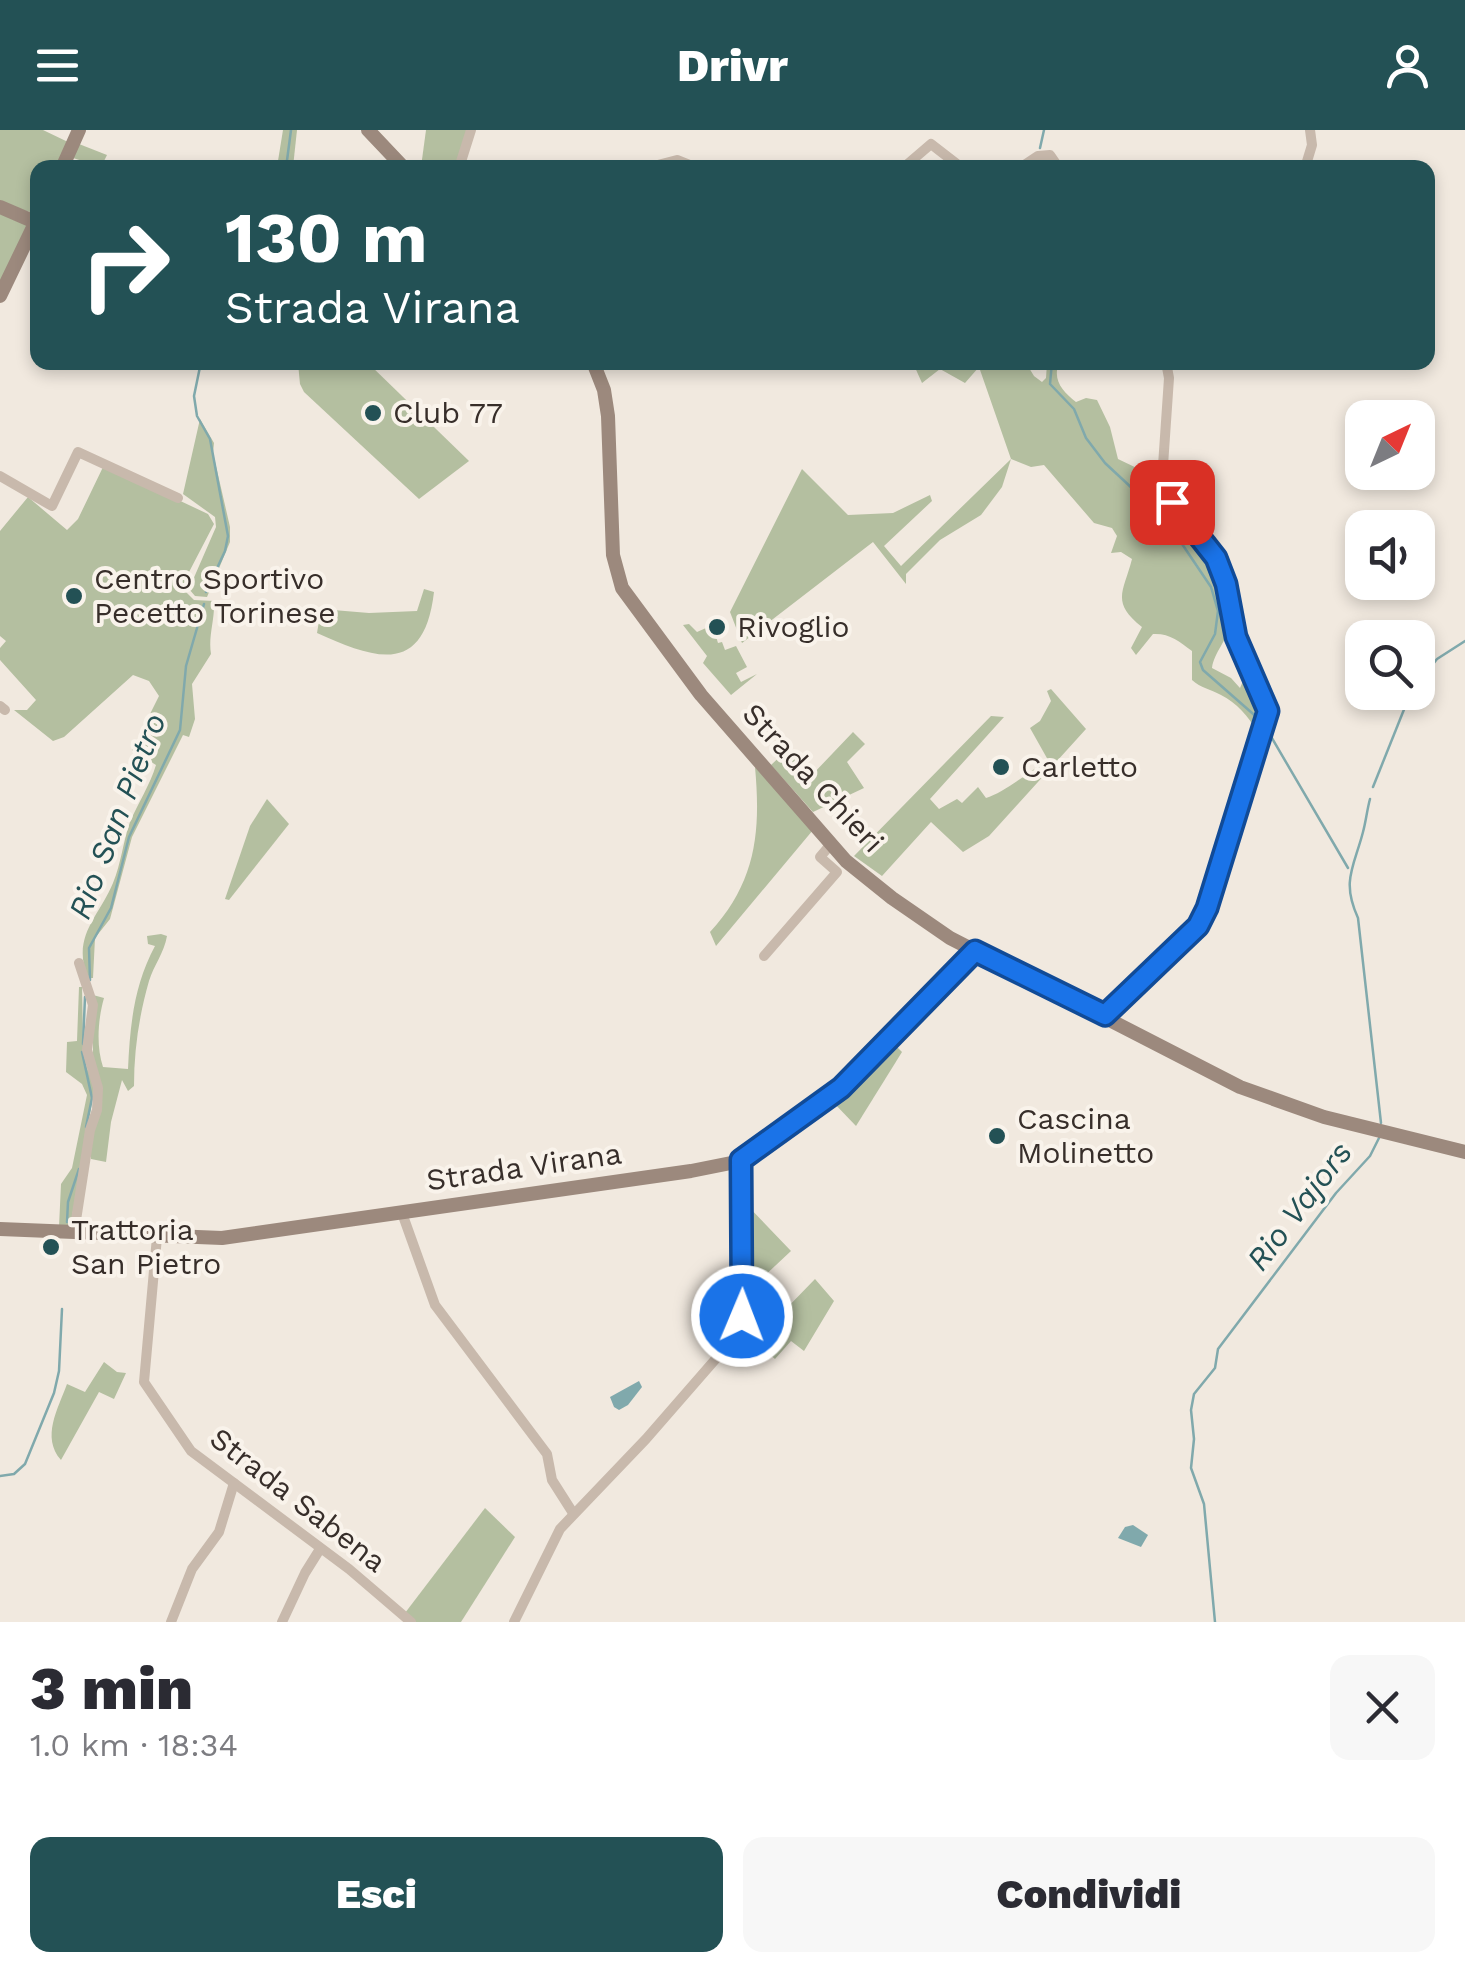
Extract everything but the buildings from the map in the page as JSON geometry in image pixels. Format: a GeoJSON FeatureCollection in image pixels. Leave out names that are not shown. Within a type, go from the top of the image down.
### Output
{"type":"FeatureCollection","features":[{"type":"Feature","properties":{"kind":"main road"},"geometry":{"type":"LineString","coordinates":[[66,160],[79,130]]}},
{"type":"Feature","properties":{"kind":"main road"},"geometry":{"type":"LineString","coordinates":[[368,130],[396,160]]}},
{"type":"Feature","properties":{"kind":"main road"},"geometry":{"type":"LineString","coordinates":[[0,207],[30,218]]}},
{"type":"Feature","properties":{"kind":"main road"},"geometry":{"type":"LineString","coordinates":[[0,296],[30,233]]}},
{"type":"Feature","properties":{"kind":"main road","name":"Strada Chieri"},"geometry":{"type":"LineString","coordinates":[[595,370],[608,416],[614,555],[622,588],[700,696],[846,861],[892,898],[975,951],[1240,1087],[1324,1117],[1465,1152]]}},
{"type":"Feature","properties":{"kind":"main road","name":"Strada Virana"},"geometry":{"type":"LineString","coordinates":[[0,1229],[222,1238],[691,1171],[741,1160],[841,1088],[975,951]]}},
{"type":"Feature","properties":{"kind":"street"},"geometry":{"type":"LineString","coordinates":[[462,160],[471,130]]}},
{"type":"Feature","properties":{"kind":"street"},"geometry":{"type":"LineString","coordinates":[[1308,160],[1310,130]]}},
{"type":"Feature","properties":{"kind":"street"},"geometry":{"type":"LineString","coordinates":[[912,160],[931,144],[952,160]]}},
{"type":"Feature","properties":{"kind":"street"},"geometry":{"type":"LineString","coordinates":[[1105,1015],[1198,926],[1268,711],[1236,637],[1226,584],[1216,558],[1172,502],[1162,480],[1168,370]]}},
{"type":"Feature","properties":{"kind":"street"},"geometry":{"type":"LineString","coordinates":[[0,476],[52,506],[78,452],[178,498]]}},
{"type":"Feature","properties":{"kind":"street"},"geometry":{"type":"LineString","coordinates":[[764,956],[837,872],[820,857],[831,844]]}},
{"type":"Feature","properties":{"kind":"street"},"geometry":{"type":"LineString","coordinates":[[74,1233],[98,1088],[87,1050],[93,1005],[79,964]]}},
{"type":"Feature","properties":{"kind":"street"},"geometry":{"type":"LineString","coordinates":[[514,1622],[560,1529],[572,1513],[728,1346],[742,1316],[741,1160]]}},
{"type":"Feature","properties":{"kind":"street"},"geometry":{"type":"LineString","coordinates":[[402,1212],[435,1305],[547,1454],[552,1480],[572,1513]]}},
{"type":"Feature","properties":{"kind":"street","name":"Strada Sabena"},"geometry":{"type":"LineString","coordinates":[[157,1237],[144,1382],[191,1450],[411,1622]]}},
{"type":"Feature","properties":{"kind":"street"},"geometry":{"type":"LineString","coordinates":[[171,1622],[192,1569],[219,1532],[234,1483]]}},
{"type":"Feature","properties":{"kind":"street"},"geometry":{"type":"LineString","coordinates":[[282,1622],[320,1549]]}},
{"type":"Feature","properties":{"kind":"green space"},"geometry":{"type":"Polygon","coordinates":[[[0,130],[43,130],[68,142],[59,160],[30,160],[30,212],[0,203],[0,130]]]}},
{"type":"Feature","properties":{"kind":"green space"},"geometry":{"type":"Polygon","coordinates":[[[283,130],[297,130],[294,160],[278,160],[283,130]]]}},
{"type":"Feature","properties":{"kind":"green space"},"geometry":{"type":"Polygon","coordinates":[[[426,130],[469,130],[458,160],[422,160],[426,130]]]}},
{"type":"Feature","properties":{"kind":"green space"},"geometry":{"type":"Polygon","coordinates":[[[79,144],[107,155],[104,160],[73,158],[79,144]]]}},
{"type":"Feature","properties":{"kind":"green space"},"geometry":{"type":"Polygon","coordinates":[[[0,211],[29,224],[0,282],[0,211]]]}},
{"type":"Feature","properties":{"kind":"green space","name":"Club 77"},"geometry":{"type":"Polygon","coordinates":[[[299,370],[375,370],[469,461],[419,499],[300,384],[299,370]]]}},
{"type":"Feature","properties":{"kind":"green space"},"geometry":{"type":"Polygon","coordinates":[[[916,370],[939,370],[922,383],[916,370]]]}},
{"type":"Feature","properties":{"kind":"green space"},"geometry":{"type":"Polygon","coordinates":[[[942,370],[976,370],[965,383],[942,370]]]}},
{"type":"Feature","properties":{"kind":"green space"},"geometry":{"type":"Polygon","coordinates":[[[980,370],[1030,370],[1042,382],[1047,370],[1057,370],[1060,385],[1076,402],[1086,398],[1097,400],[1110,427],[1118,459],[1143,471],[1148,481],[1156,466],[1157,480],[1215,566],[1228,604],[1229,625],[1212,668],[1240,688],[1250,678],[1262,714],[1257,731],[1232,702],[1192,680],[1192,651],[1178,641],[1153,634],[1136,655],[1131,648],[1142,627],[1126,610],[1122,596],[1132,559],[1121,552],[1111,553],[1117,536],[1112,528],[1094,523],[1044,465],[1031,467],[1011,459],[980,370]]]}},
{"type":"Feature","properties":{"kind":"green space"},"geometry":{"type":"Polygon","coordinates":[[[200,419],[214,443],[230,527],[230,542],[207,597],[195,596],[189,589],[216,527],[215,517],[183,494],[200,419]]]}},
{"type":"Feature","properties":{"kind":"green space"},"geometry":{"type":"Polygon","coordinates":[[[1011,459],[1002,487],[981,515],[940,540],[906,574],[906,584],[873,542],[742,643],[730,612],[802,469],[848,515],[893,513],[930,495],[932,501],[884,546],[901,566],[1011,459]]]}},
{"type":"Feature","properties":{"kind":"green space","name":"Centro Sportivo Pecetto Torinese"},"geometry":{"type":"Polygon","coordinates":[[[104,465],[208,514],[214,524],[184,590],[194,600],[214,601],[214,608],[211,654],[192,684],[195,719],[189,737],[183,735],[132,837],[110,919],[95,938],[93,978],[88,978],[85,938],[113,883],[130,822],[156,765],[132,750],[159,696],[149,681],[133,675],[64,737],[53,741],[14,710],[27,710],[36,700],[0,660],[0,648],[6,641],[0,636],[0,531],[28,497],[67,530],[78,519],[104,465]]]}},
{"type":"Feature","properties":{"kind":"green space"},"geometry":{"type":"Polygon","coordinates":[[[424,589],[434,592],[428,619],[420,638],[408,649],[377,654],[317,633],[321,609],[417,611],[424,589]]]}},
{"type":"Feature","properties":{"kind":"green space"},"geometry":{"type":"Polygon","coordinates":[[[689,624],[697,632],[714,630],[725,650],[736,646],[747,667],[736,673],[741,682],[757,674],[731,695],[703,663],[707,656],[683,625],[689,624]]]}},
{"type":"Feature","properties":{"kind":"green space"},"geometry":{"type":"Polygon","coordinates":[[[1051,689],[1086,729],[989,836],[963,852],[931,822],[882,876],[854,856],[991,716],[1004,717],[930,799],[939,809],[957,799],[962,803],[978,787],[986,798],[993,795],[1048,760],[1030,728],[1040,721],[1051,701],[1047,691],[1051,689]]]}},
{"type":"Feature","properties":{"kind":"green space"},"geometry":{"type":"Polygon","coordinates":[[[853,732],[865,744],[847,762],[864,788],[813,812],[771,765],[788,749],[812,775],[853,732]]]}},
{"type":"Feature","properties":{"kind":"green space"},"geometry":{"type":"Polygon","coordinates":[[[755,767],[813,830],[716,946],[710,932],[737,894],[752,855],[757,813],[755,767]]]}},
{"type":"Feature","properties":{"kind":"green space"},"geometry":{"type":"Polygon","coordinates":[[[267,799],[289,824],[229,900],[225,899],[250,826],[267,799]]]}},
{"type":"Feature","properties":{"kind":"green space"},"geometry":{"type":"Polygon","coordinates":[[[147,936],[167,936],[142,1007],[134,1086],[128,1091],[122,1080],[106,1162],[91,1159],[90,1143],[99,1111],[93,1068],[93,995],[104,998],[99,1032],[103,1067],[128,1069],[134,1006],[155,946],[148,944],[147,936]]]}},
{"type":"Feature","properties":{"kind":"green space"},"geometry":{"type":"Polygon","coordinates":[[[79,987],[87,1068],[95,1085],[70,1228],[59,1227],[61,1184],[72,1168],[87,1095],[82,1084],[66,1072],[67,1042],[77,1041],[79,987]]]}},
{"type":"Feature","properties":{"kind":"green space"},"geometry":{"type":"Polygon","coordinates":[[[893,1043],[902,1052],[856,1126],[832,1101],[893,1043]]]}},
{"type":"Feature","properties":{"kind":"green space"},"geometry":{"type":"Polygon","coordinates":[[[745,1203],[791,1251],[760,1280],[760,1289],[782,1313],[815,1279],[834,1301],[804,1351],[791,1341],[775,1359],[740,1328],[748,1282],[745,1203]]]}},
{"type":"Feature","properties":{"kind":"green space"},"geometry":{"type":"Polygon","coordinates":[[[104,1362],[117,1372],[126,1373],[114,1399],[99,1392],[61,1460],[52,1442],[52,1432],[67,1384],[85,1392],[104,1362]]]}},
{"type":"Feature","properties":{"kind":"green space"},"geometry":{"type":"Polygon","coordinates":[[[485,1508],[515,1537],[461,1622],[416,1622],[405,1613],[485,1508]]]}},
{"type":"Feature","properties":{"kind":"water"},"geometry":{"type":"Polygon","coordinates":[[[639,1381],[642,1387],[628,1405],[619,1410],[614,1407],[610,1397],[639,1381]]]}},
{"type":"Feature","properties":{"kind":"water"},"geometry":{"type":"Polygon","coordinates":[[[1133,1525],[1148,1535],[1141,1547],[1118,1538],[1125,1527],[1133,1525]]]}},
{"type":"Feature","properties":{"kind":"waterway","name":"Rio San Pietro"},"geometry":{"type":"LineString","coordinates":[[287,160],[291,130]]}},
{"type":"Feature","properties":{"kind":"waterway"},"geometry":{"type":"LineString","coordinates":[[1040,148],[1044,130]]}},
{"type":"Feature","properties":{"kind":"waterway","name":"Rio San Pietro"},"geometry":{"type":"LineString","coordinates":[[199,370],[194,396],[197,416],[210,439],[228,536],[206,592]]}},
{"type":"Feature","properties":{"kind":"waterway"},"geometry":{"type":"LineString","coordinates":[[1051,370],[1050,384],[1074,409],[1086,438],[1178,538],[1211,587],[1218,611],[1215,634],[1200,662],[1203,670],[1260,720]]}},
{"type":"Feature","properties":{"kind":"waterway","name":"Rio San Pietro"},"geometry":{"type":"LineString","coordinates":[[90,980],[89,948],[111,908],[129,837],[180,730],[186,666],[204,604]]}},
{"type":"Feature","properties":{"kind":"waterway","name":"Rio Vajors"},"geometry":{"type":"LineString","coordinates":[[1435,662],[1465,641]]}},
{"type":"Feature","properties":{"kind":"waterway","name":"Rio Vajors"},"geometry":{"type":"LineString","coordinates":[[1373,787],[1404,710]]}},
{"type":"Feature","properties":{"kind":"waterway"},"geometry":{"type":"LineString","coordinates":[[1266,728],[1348,868]]}},
{"type":"Feature","properties":{"kind":"waterway","name":"Rio Vajors"},"geometry":{"type":"LineString","coordinates":[[1370,799],[1353,865],[1350,894],[1358,918],[1381,1123]]}},
{"type":"Feature","properties":{"kind":"waterway","name":"Rio San Pietro"},"geometry":{"type":"LineString","coordinates":[[83,1044],[85,997]]}},
{"type":"Feature","properties":{"kind":"waterway","name":"Rio San Pietro"},"geometry":{"type":"LineString","coordinates":[[82,1052],[92,1098],[86,1127]]}},
{"type":"Feature","properties":{"kind":"waterway","name":"Rio Vajors"},"geometry":{"type":"LineString","coordinates":[[1215,1622],[1204,1504],[1191,1468],[1194,1394],[1215,1368],[1218,1349],[1336,1193],[1370,1156],[1380,1136]]}},
{"type":"Feature","properties":{"kind":"waterway","name":"Rio San Pietro"},"geometry":{"type":"LineString","coordinates":[[67,1222],[68,1202],[79,1169]]}},
{"type":"Feature","properties":{"kind":"waterway","name":"Rio San Pietro"},"geometry":{"type":"LineString","coordinates":[[0,1476],[14,1474],[25,1464],[54,1393],[62,1309]]}},
{"type":"Feature","properties":{"kind":"place","name":"Club 77"},"geometry":{"type":"Point","coordinates":[373,413]}},
{"type":"Feature","properties":{"kind":"place","name":"Centro Sportivo Pecetto Torinese"},"geometry":{"type":"Point","coordinates":[74,596]}},
{"type":"Feature","properties":{"kind":"place","name":"Rivoglio"},"geometry":{"type":"Point","coordinates":[717,627]}},
{"type":"Feature","properties":{"kind":"place","name":"Carletto"},"geometry":{"type":"Point","coordinates":[1001,767]}},
{"type":"Feature","properties":{"kind":"place","name":"Cascina Molinetto"},"geometry":{"type":"Point","coordinates":[997,1136]}},
{"type":"Feature","properties":{"kind":"place","name":"Trattoria San Pietro"},"geometry":{"type":"Point","coordinates":[51,1247]}},
{"type":"Feature","properties":{"kind":"route"},"geometry":{"type":"LineString","coordinates":[[742,1316],[741,1160],[841,1088],[975,951],[1105,1015],[1198,926],[1268,711],[1236,637],[1226,584],[1216,558],[1172,502]]}}]}
